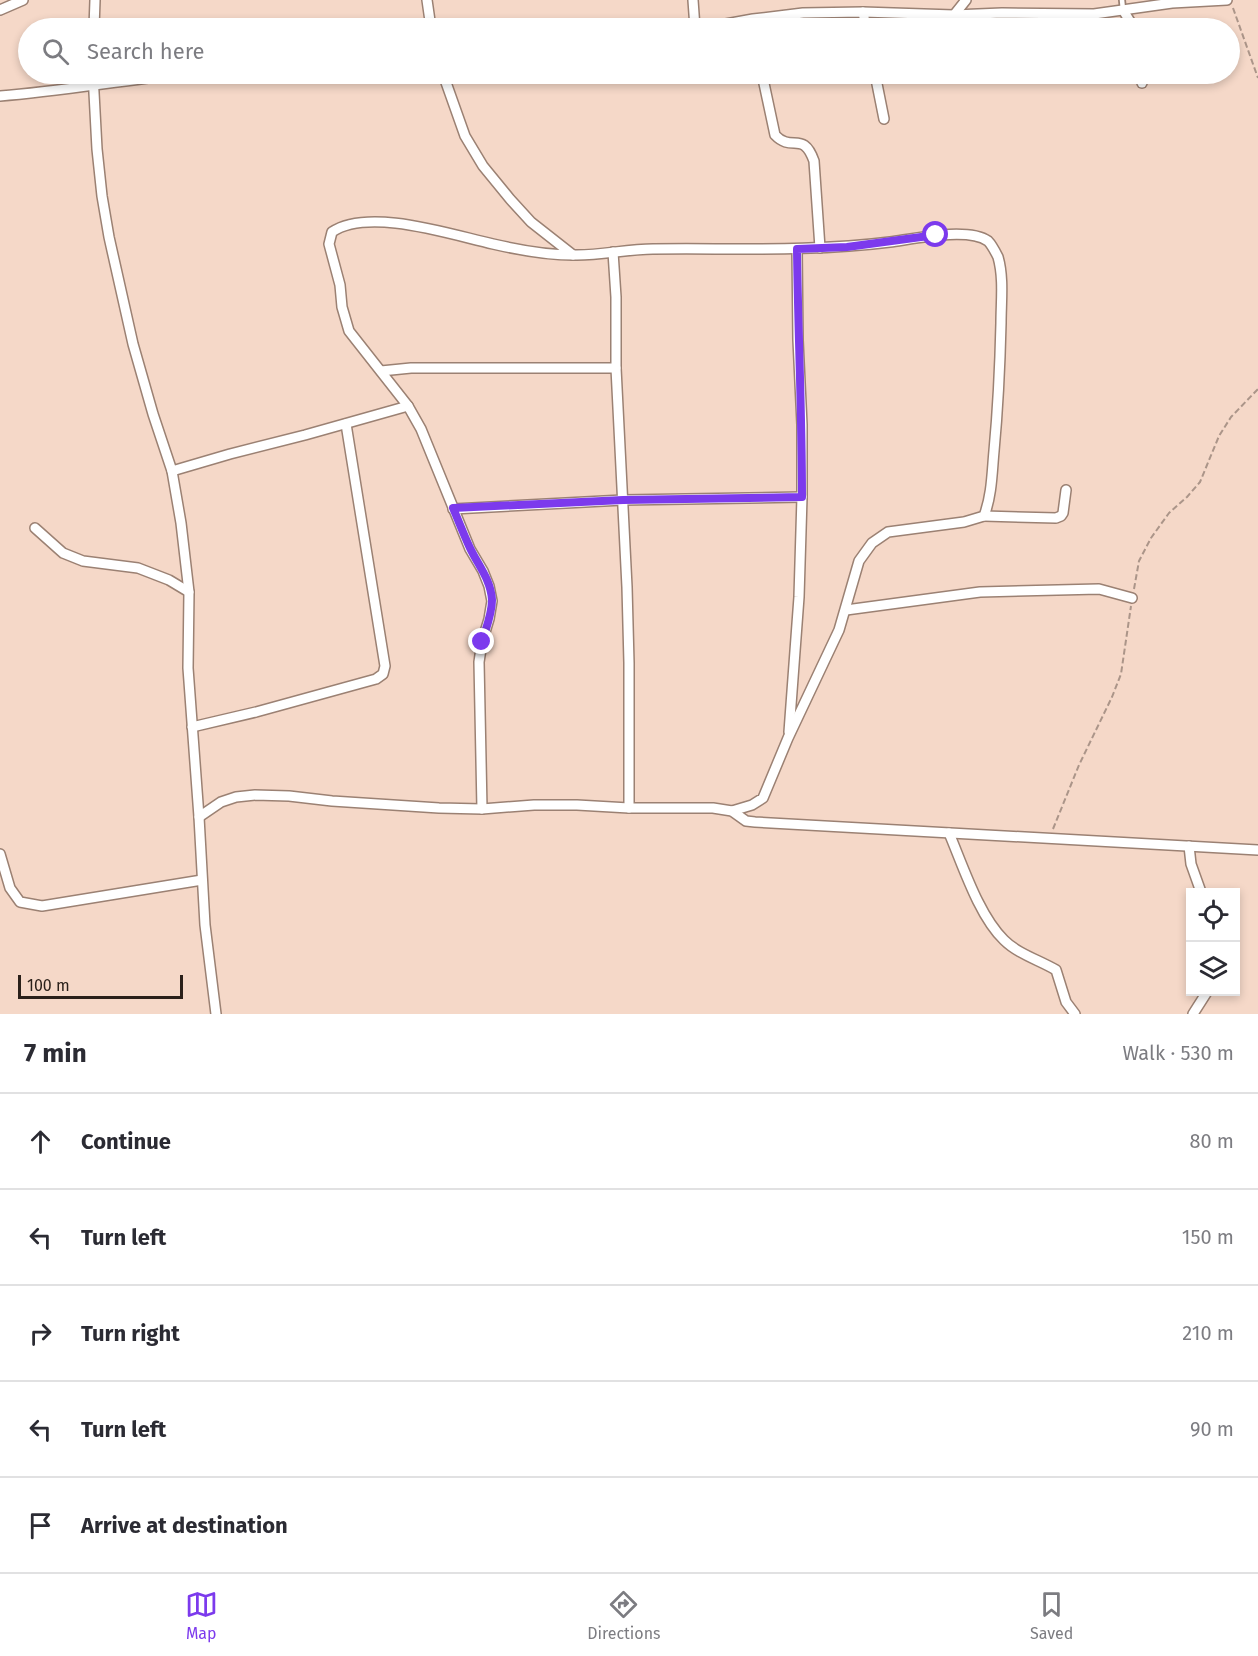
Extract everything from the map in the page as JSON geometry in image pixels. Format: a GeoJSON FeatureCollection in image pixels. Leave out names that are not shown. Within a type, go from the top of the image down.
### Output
{"type":"FeatureCollection","features":[{"type":"Feature","properties":{"kind":"street"},"geometry":{"type":"LineString","coordinates":[[0,10],[23,0]]}},
{"type":"Feature","properties":{"kind":"street"},"geometry":{"type":"LineString","coordinates":[[94,0],[94,18]]}},
{"type":"Feature","properties":{"kind":"street"},"geometry":{"type":"LineString","coordinates":[[427,0],[430,18]]}},
{"type":"Feature","properties":{"kind":"street"},"geometry":{"type":"LineString","coordinates":[[693,0],[694,18]]}},
{"type":"Feature","properties":{"kind":"street"},"geometry":{"type":"LineString","coordinates":[[954,15],[966,0]]}},
{"type":"Feature","properties":{"kind":"street"},"geometry":{"type":"LineString","coordinates":[[781,18],[803,13],[863,12],[954,15],[1094,14],[1190,2],[1228,0]]}},
{"type":"Feature","properties":{"kind":"street"},"geometry":{"type":"LineString","coordinates":[[1123,10],[1128,18]]}},
{"type":"Feature","properties":{"kind":"street"},"geometry":{"type":"LineString","coordinates":[[863,12],[864,18]]}},
{"type":"Feature","properties":{"kind":"street"},"geometry":{"type":"LineString","coordinates":[[0,96],[39,93],[93,84],[100,184],[109,237],[136,354],[172,471],[181,523],[189,592],[188,668],[200,818],[202,880],[216,1014]]}},
{"type":"Feature","properties":{"kind":"street"},"geometry":{"type":"LineString","coordinates":[[447,84],[465,136],[483,166],[531,222],[573,255]]}},
{"type":"Feature","properties":{"kind":"street"},"geometry":{"type":"LineString","coordinates":[[764,84],[775,135],[780,141],[803,144],[810,148],[814,160],[820,248]]}},
{"type":"Feature","properties":{"kind":"street"},"geometry":{"type":"LineString","coordinates":[[877,84],[884,118]]}},
{"type":"Feature","properties":{"kind":"street"},"geometry":{"type":"LineString","coordinates":[[482,808],[479,662],[492,601],[489,586],[470,549],[421,429],[408,406],[349,331],[329,244],[332,232],[341,226],[382,222],[408,225],[538,252],[573,255],[652,249],[847,247],[936,235],[971,235],[988,241],[997,256],[1002,282],[1000,379],[990,494],[984,516]]}},
{"type":"Feature","properties":{"kind":"street"},"geometry":{"type":"LineString","coordinates":[[788,738],[800,597],[802,497],[797,249]]}},
{"type":"Feature","properties":{"kind":"street"},"geometry":{"type":"LineString","coordinates":[[613,252],[629,663],[629,808]]}},
{"type":"Feature","properties":{"kind":"street"},"geometry":{"type":"LineString","coordinates":[[381,371],[411,368],[616,368]]}},
{"type":"Feature","properties":{"kind":"street"},"geometry":{"type":"LineString","coordinates":[[172,471],[408,406]]}},
{"type":"Feature","properties":{"kind":"street"},"geometry":{"type":"LineString","coordinates":[[192,727],[376,680],[382,674],[385,666],[346,424]]}},
{"type":"Feature","properties":{"kind":"street"},"geometry":{"type":"LineString","coordinates":[[732,811],[752,805],[763,798],[788,738],[839,630],[859,561],[872,543],[888,532],[964,522],[984,516],[1056,518],[1063,513],[1066,490]]}},
{"type":"Feature","properties":{"kind":"street"},"geometry":{"type":"LineString","coordinates":[[453,508],[623,500],[802,497]]}},
{"type":"Feature","properties":{"kind":"street"},"geometry":{"type":"LineString","coordinates":[[35,528],[63,553],[83,561],[138,568],[169,580],[189,592]]}},
{"type":"Feature","properties":{"kind":"street"},"geometry":{"type":"LineString","coordinates":[[846,610],[1000,591],[1099,589],[1132,598]]}},
{"type":"Feature","properties":{"kind":"street"},"geometry":{"type":"LineString","coordinates":[[200,818],[221,802],[236,796],[255,795],[482,808],[534,805],[713,808],[732,811],[746,820],[755,822],[1258,850]]}},
{"type":"Feature","properties":{"kind":"street"},"geometry":{"type":"LineString","coordinates":[[949,833],[985,917],[1004,941],[1056,970],[1066,1002],[1075,1014]]}},
{"type":"Feature","properties":{"kind":"street"},"geometry":{"type":"LineString","coordinates":[[1189,846],[1191,864],[1200,888]]}},
{"type":"Feature","properties":{"kind":"street"},"geometry":{"type":"LineString","coordinates":[[0,854],[10,888],[20,902],[42,906],[202,880]]}},
{"type":"Feature","properties":{"kind":"street"},"geometry":{"type":"LineString","coordinates":[[1193,1014],[1204,996]]}},
{"type":"Feature","properties":{"kind":"lane"},"geometry":{"type":"LineString","coordinates":[[1122,0],[1123,10]]}},
{"type":"Feature","properties":{"kind":"path"},"geometry":{"type":"LineString","coordinates":[[1228,0],[1235,18]]}},
{"type":"Feature","properties":{"kind":"path"},"geometry":{"type":"LineString","coordinates":[[1240,31],[1258,78]]}},
{"type":"Feature","properties":{"kind":"path"},"geometry":{"type":"LineString","coordinates":[[1049,838],[1079,765],[1121,674],[1139,561],[1151,538],[1169,513],[1200,482],[1219,436],[1231,417],[1258,389]]}},
{"type":"Feature","properties":{"kind":"route"},"geometry":{"type":"LineString","coordinates":[[482,642],[492,601],[489,586],[453,508],[623,500],[802,497],[797,249],[847,247],[936,235]]}}]}
